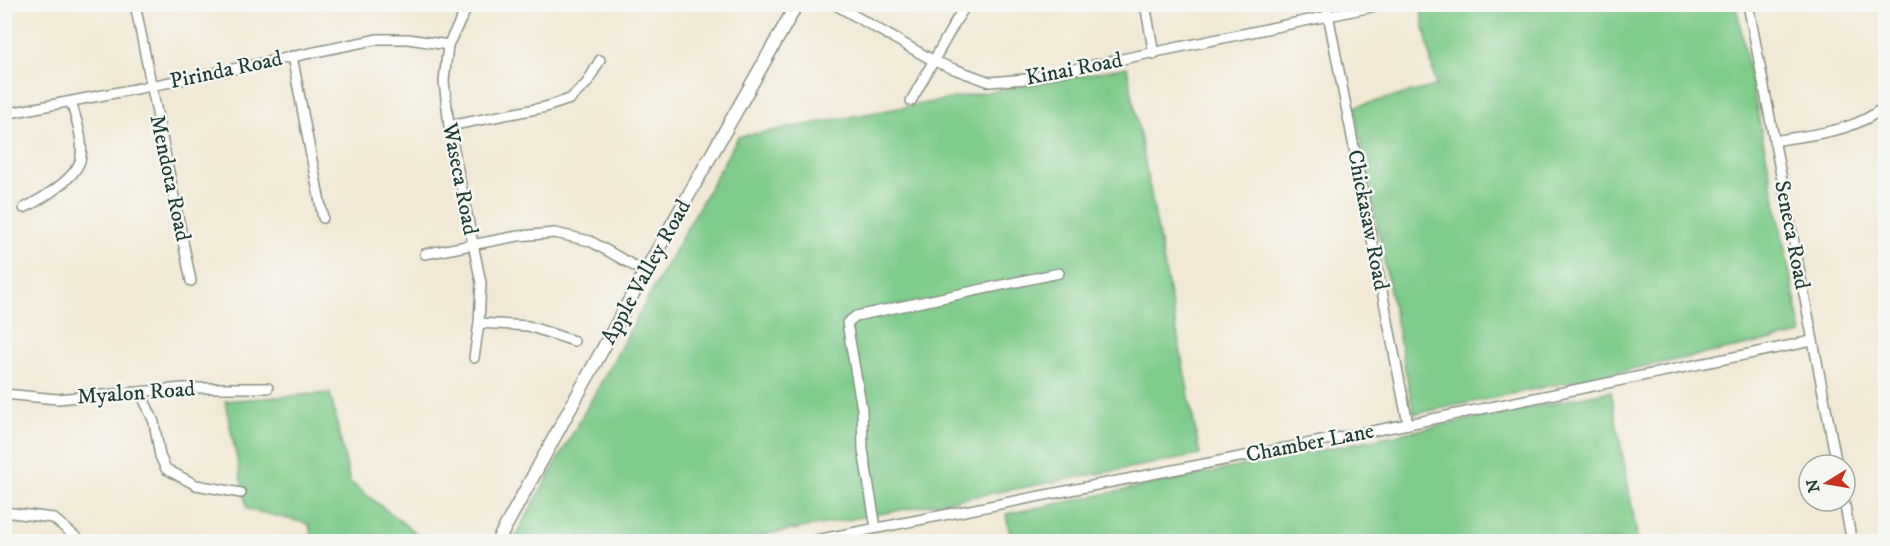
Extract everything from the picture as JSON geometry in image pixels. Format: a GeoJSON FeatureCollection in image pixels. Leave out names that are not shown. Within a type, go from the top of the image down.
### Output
{"type":"FeatureCollection","features":[{"type":"Feature","properties":{"kind":"main road","name":"Apple Valley Road"},"geometry":{"type":"LineString","coordinates":[[498,542],[645,272],[797,4]]}},
{"type":"Feature","properties":{"kind":"street","name":"Mendota Road"},"geometry":{"type":"LineString","coordinates":[[135,4],[191,281]]}},
{"type":"Feature","properties":{"kind":"street","name":"Waseca Road"},"geometry":{"type":"LineString","coordinates":[[470,4],[448,45],[444,81],[448,126],[481,283],[474,358]]}},
{"type":"Feature","properties":{"kind":"street","name":"Kinai Road"},"geometry":{"type":"LineString","coordinates":[[834,4],[934,61],[990,82],[1026,79],[1154,54],[1386,4]]}},
{"type":"Feature","properties":{"kind":"street"},"geometry":{"type":"LineString","coordinates":[[911,101],[967,4]]}},
{"type":"Feature","properties":{"kind":"street"},"geometry":{"type":"LineString","coordinates":[[1145,4],[1154,54]]}},
{"type":"Feature","properties":{"kind":"street"},"geometry":{"type":"LineString","coordinates":[[1326,4],[1327,17]]}},
{"type":"Feature","properties":{"kind":"street","name":"Seneca Road"},"geometry":{"type":"LineString","coordinates":[[1748,4],[1835,453]]}},
{"type":"Feature","properties":{"kind":"street","name":"Chickasaw Road"},"geometry":{"type":"LineString","coordinates":[[1327,17],[1408,424]]}},
{"type":"Feature","properties":{"kind":"street","name":"Pirinda Road"},"geometry":{"type":"LineString","coordinates":[[4,114],[378,39],[408,39],[448,45]]}},
{"type":"Feature","properties":{"kind":"street"},"geometry":{"type":"LineString","coordinates":[[292,57],[322,219]]}},
{"type":"Feature","properties":{"kind":"street"},"geometry":{"type":"LineString","coordinates":[[448,126],[546,107],[570,99],[587,83],[600,60]]}},
{"type":"Feature","properties":{"kind":"street"},"geometry":{"type":"LineString","coordinates":[[24,208],[45,198],[66,180],[80,162],[80,135],[71,102]]}},
{"type":"Feature","properties":{"kind":"street"},"geometry":{"type":"LineString","coordinates":[[1774,141],[1844,128],[1874,116],[1886,105]]}},
{"type":"Feature","properties":{"kind":"street"},"geometry":{"type":"LineString","coordinates":[[425,254],[518,236],[555,233],[590,241],[645,272]]}},
{"type":"Feature","properties":{"kind":"street"},"geometry":{"type":"LineString","coordinates":[[876,528],[863,450],[862,409],[847,323],[856,316],[1059,273]]}},
{"type":"Feature","properties":{"kind":"street"},"geometry":{"type":"LineString","coordinates":[[479,322],[528,326],[574,341]]}},
{"type":"Feature","properties":{"kind":"street","name":"Chamber Lane"},"geometry":{"type":"LineString","coordinates":[[806,542],[1408,424],[1812,341]]}},
{"type":"Feature","properties":{"kind":"street","name":"Myalon Road"},"geometry":{"type":"LineString","coordinates":[[4,394],[57,399],[184,388],[268,388]]}},
{"type":"Feature","properties":{"kind":"street"},"geometry":{"type":"LineString","coordinates":[[141,393],[154,422],[160,456],[166,469],[196,485],[241,493]]}},
{"type":"Feature","properties":{"kind":"street"},"geometry":{"type":"LineString","coordinates":[[4,512],[53,518],[82,542]]}},
{"type":"Feature","properties":{"kind":"street"},"geometry":{"type":"LineString","coordinates":[[1846,513],[1852,542]]}},
{"type":"Feature","properties":{"kind":"green space"},"geometry":{"type":"Polygon","coordinates":[[[1736,5],[1802,334],[1414,414],[1354,107],[1436,86],[1420,6],[1736,5]]]}},
{"type":"Feature","properties":{"kind":"green space"},"geometry":{"type":"Polygon","coordinates":[[[1127,67],[1200,455],[732,541],[512,542],[738,137],[1127,67]]]}},
{"type":"Feature","properties":{"kind":"green space"},"geometry":{"type":"Polygon","coordinates":[[[1611,391],[1638,541],[1011,541],[1006,514],[1611,391]]]}},
{"type":"Feature","properties":{"kind":"green space"},"geometry":{"type":"Polygon","coordinates":[[[330,393],[350,482],[426,541],[312,541],[309,524],[247,509],[225,401],[330,393]]]}}]}
